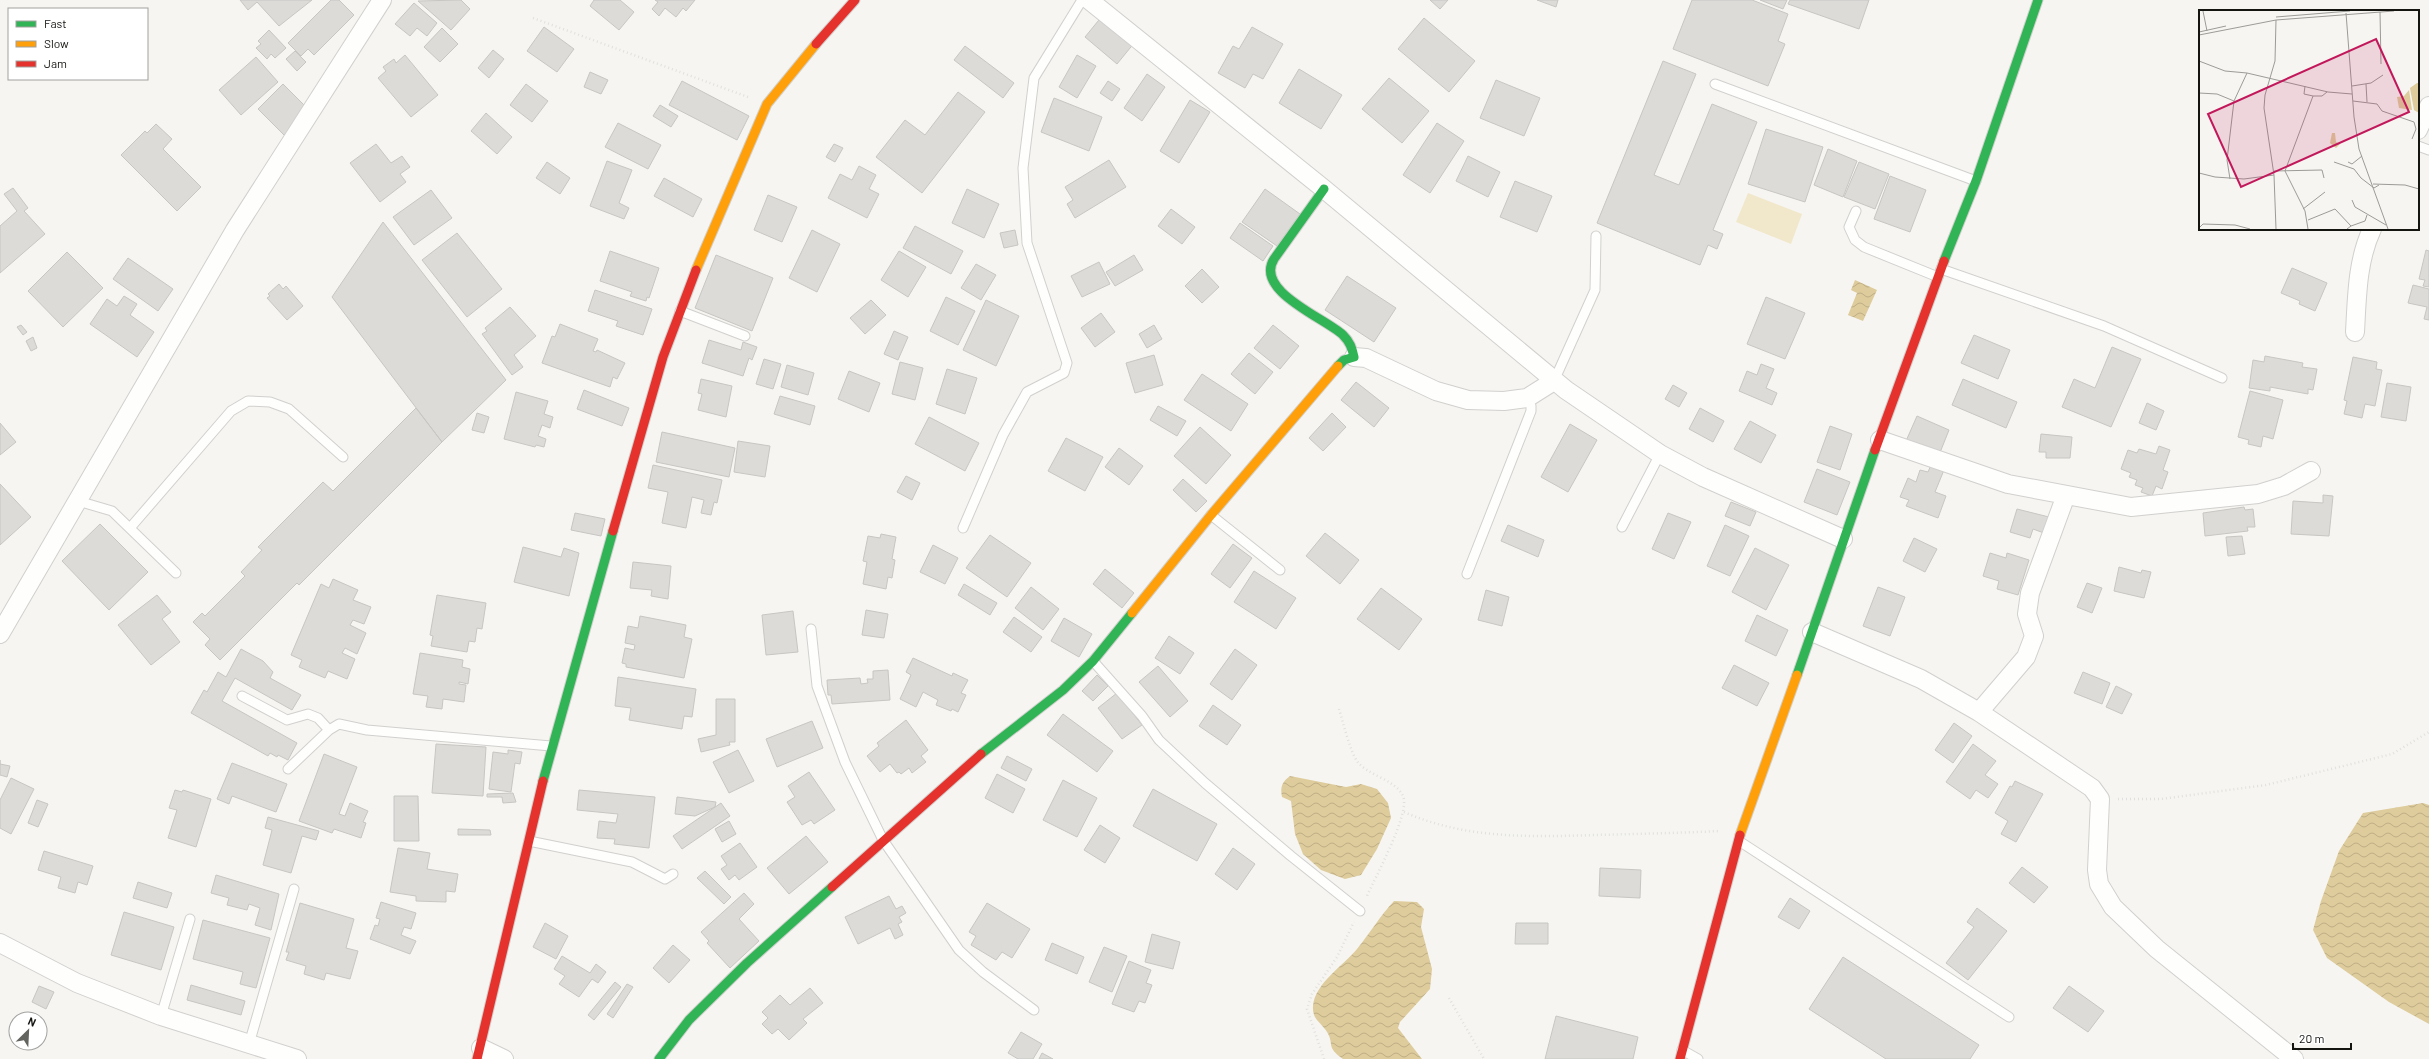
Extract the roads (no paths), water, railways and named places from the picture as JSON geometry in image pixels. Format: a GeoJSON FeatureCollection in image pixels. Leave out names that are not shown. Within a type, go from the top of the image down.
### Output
{"type":"FeatureCollection","features":[{"type":"Feature","properties":{"kind":"street"},"geometry":{"type":"LineString","coordinates":[[0,634],[243,217],[382,0]]}},
{"type":"Feature","properties":{"kind":"street"},"geometry":{"type":"LineString","coordinates":[[504,1059],[479,1054],[551,746],[660,364],[709,235],[768,104],[802,58],[855,0]]}},
{"type":"Feature","properties":{"kind":"street"},"geometry":{"type":"LineString","coordinates":[[1089,0],[1324,189],[1554,381],[1660,454],[1703,477],[1843,539]]}},
{"type":"Feature","properties":{"kind":"street"},"geometry":{"type":"LineString","coordinates":[[1680,1059],[1741,831],[1812,632],[1843,539],[1940,273],[1976,181],[2038,0]]}},
{"type":"Feature","properties":{"kind":"street"},"geometry":{"type":"LineString","coordinates":[[2419,128],[2429,106]]}},
{"type":"Feature","properties":{"kind":"street"},"geometry":{"type":"LineString","coordinates":[[1324,189],[1274,259],[1269,274],[1276,285],[1299,306],[1342,333],[1352,345],[1354,357]]}},
{"type":"Feature","properties":{"kind":"street"},"geometry":{"type":"LineString","coordinates":[[2355,332],[2360,262],[2364,246],[2372,230]]}},
{"type":"Feature","properties":{"kind":"street"},"geometry":{"type":"LineString","coordinates":[[659,1059],[689,1020],[747,963],[971,762],[1063,690],[1093,661],[1211,515],[1332,372],[1344,360],[1354,357],[1366,358],[1436,391],[1468,400],[1504,401],[1527,398],[1554,381]]}},
{"type":"Feature","properties":{"kind":"street"},"geometry":{"type":"LineString","coordinates":[[1880,440],[2008,484],[2131,507],[2258,494],[2284,486],[2311,471]]}},
{"type":"Feature","properties":{"kind":"street"},"geometry":{"type":"LineString","coordinates":[[1979,712],[2026,657],[2034,636],[2027,614],[2030,593],[2066,495]]}},
{"type":"Feature","properties":{"kind":"street"},"geometry":{"type":"LineString","coordinates":[[1812,632],[1921,679],[1979,712],[2092,788],[2100,799],[2097,870],[2099,884],[2113,907],[2157,949],[2294,1059]]}},
{"type":"Feature","properties":{"kind":"street"},"geometry":{"type":"LineString","coordinates":[[0,943],[77,983],[161,1016],[297,1059]]}},
{"type":"Feature","properties":{"kind":"lane"},"geometry":{"type":"LineString","coordinates":[[963,528],[1003,435],[1027,392],[1064,373],[1067,363],[1027,243],[1023,168],[1035,74],[1082,0]]}},
{"type":"Feature","properties":{"kind":"lane"},"geometry":{"type":"LineString","coordinates":[[1715,84],[1976,181]]}},
{"type":"Feature","properties":{"kind":"lane"},"geometry":{"type":"LineString","coordinates":[[2419,146],[2429,150]]}},
{"type":"Feature","properties":{"kind":"lane"},"geometry":{"type":"LineString","coordinates":[[1856,211],[1850,227],[1855,240],[1864,247],[2104,326],[2222,378]]}},
{"type":"Feature","properties":{"kind":"lane"},"geometry":{"type":"LineString","coordinates":[[1554,381],[1588,310],[1595,290],[1596,236]]}},
{"type":"Feature","properties":{"kind":"lane"},"geometry":{"type":"LineString","coordinates":[[680,311],[745,336]]}},
{"type":"Feature","properties":{"kind":"lane"},"geometry":{"type":"LineString","coordinates":[[1467,574],[1531,411],[1531,406],[1527,398]]}},
{"type":"Feature","properties":{"kind":"lane"},"geometry":{"type":"LineString","coordinates":[[130,528],[231,411],[248,401],[270,402],[289,409],[343,457]]}},
{"type":"Feature","properties":{"kind":"lane"},"geometry":{"type":"LineString","coordinates":[[1622,527],[1660,454]]}},
{"type":"Feature","properties":{"kind":"lane"},"geometry":{"type":"LineString","coordinates":[[78,500],[112,511],[176,573]]}},
{"type":"Feature","properties":{"kind":"lane"},"geometry":{"type":"LineString","coordinates":[[1211,515],[1280,570]]}},
{"type":"Feature","properties":{"kind":"lane"},"geometry":{"type":"LineString","coordinates":[[810,629],[817,686],[845,762],[883,840],[959,950],[983,972],[1034,1010]]}},
{"type":"Feature","properties":{"kind":"lane"},"geometry":{"type":"LineString","coordinates":[[1093,661],[1142,716],[1159,740],[1205,783],[1291,856],[1360,911]]}},
{"type":"Feature","properties":{"kind":"lane"},"geometry":{"type":"LineString","coordinates":[[242,696],[287,720],[308,714],[318,718],[329,730]]}},
{"type":"Feature","properties":{"kind":"lane"},"geometry":{"type":"LineString","coordinates":[[288,769],[329,730],[339,724],[367,730],[551,746]]}},
{"type":"Feature","properties":{"kind":"lane"},"geometry":{"type":"LineString","coordinates":[[529,841],[632,862],[664,879],[673,874]]}},
{"type":"Feature","properties":{"kind":"lane"},"geometry":{"type":"LineString","coordinates":[[1739,841],[2009,1017]]}},
{"type":"Feature","properties":{"kind":"lane"},"geometry":{"type":"LineString","coordinates":[[249,1044],[294,889]]}},
{"type":"Feature","properties":{"kind":"lane"},"geometry":{"type":"LineString","coordinates":[[161,1016],[190,919]]}},
{"type":"Feature","properties":{"kind":"lane"},"geometry":{"type":"LineString","coordinates":[[1682,1050],[1698,1059]]}},
{"type":"Feature","properties":{"kind":"water"},"geometry":{"type":"Polygon","coordinates":[[[1855,280],[1877,290],[1863,321],[1848,315],[1857,293],[1851,290],[1855,280]]]}},
{"type":"Feature","properties":{"kind":"water"},"geometry":{"type":"Polygon","coordinates":[[[1290,776],[1346,787],[1361,784],[1377,789],[1388,803],[1391,818],[1377,849],[1361,875],[1345,879],[1321,870],[1303,854],[1295,834],[1291,801],[1282,797],[1282,785],[1290,776]]]}},
{"type":"Feature","properties":{"kind":"water"},"geometry":{"type":"Polygon","coordinates":[[[2423,803],[2429,805],[2429,1024],[2389,1002],[2327,958],[2313,930],[2321,901],[2339,851],[2363,813],[2423,803]]]}},
{"type":"Feature","properties":{"kind":"water"},"geometry":{"type":"Polygon","coordinates":[[[1394,901],[1417,902],[1424,909],[1421,927],[1432,969],[1430,989],[1400,1022],[1398,1028],[1422,1059],[1343,1059],[1334,1051],[1327,1032],[1315,1018],[1313,1006],[1315,998],[1324,982],[1357,949],[1394,901]]]}}]}
